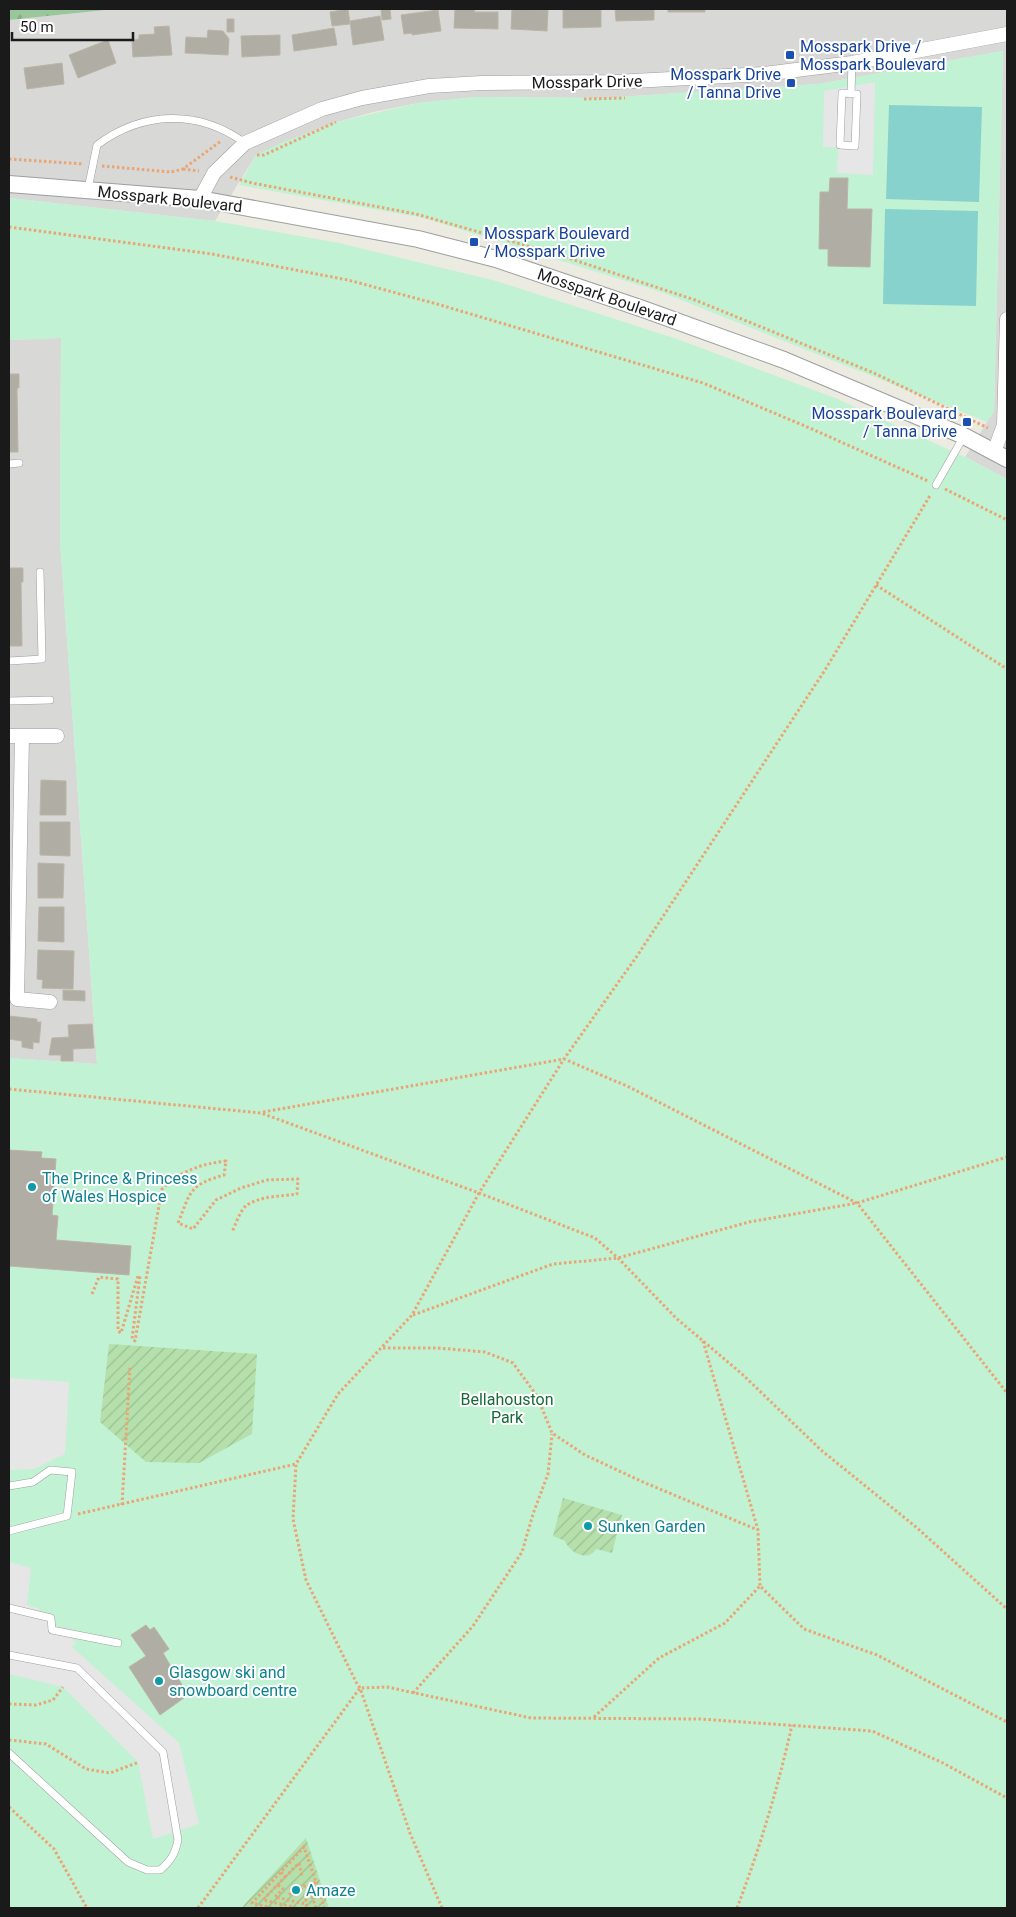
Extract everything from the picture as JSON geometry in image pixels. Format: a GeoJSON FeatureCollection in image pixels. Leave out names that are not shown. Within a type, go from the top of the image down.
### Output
{"type":"FeatureCollection","features":[{"type":"Feature","properties":{"kind":"street","name":"Mosspark Drive"},"geometry":{"type":"LineString","coordinates":[[200,199],[214,173],[245,143],[322,109],[362,98],[428,86],[482,83],[616,82],[764,74],[852,63],[1007,34]]}},
{"type":"Feature","properties":{"kind":"street","name":"Mosspark Boulevard"},"geometry":{"type":"LineString","coordinates":[[9,184],[200,199],[418,239],[496,259],[784,360],[964,436],[1001,455]]}},
{"type":"Feature","properties":{"kind":"street"},"geometry":{"type":"LineString","coordinates":[[1001,455],[1004,425],[1007,319]]}},
{"type":"Feature","properties":{"kind":"street"},"geometry":{"type":"LineString","coordinates":[[50,1002],[13,999],[15,736],[57,736]]}},
{"type":"Feature","properties":{"kind":"lane"},"geometry":{"type":"LineString","coordinates":[[851,94],[852,63]]}},
{"type":"Feature","properties":{"kind":"lane"},"geometry":{"type":"LineString","coordinates":[[842,93],[851,94],[856,94],[855,146],[840,145],[842,93]]}},
{"type":"Feature","properties":{"kind":"lane"},"geometry":{"type":"LineString","coordinates":[[88,190],[97,145],[113,133],[142,122],[177,118],[218,127],[245,143]]}},
{"type":"Feature","properties":{"kind":"lane"},"geometry":{"type":"LineString","coordinates":[[936,485],[964,436]]}},
{"type":"Feature","properties":{"kind":"lane"},"geometry":{"type":"LineString","coordinates":[[9,464],[19,463]]}},
{"type":"Feature","properties":{"kind":"lane"},"geometry":{"type":"LineString","coordinates":[[9,661],[42,659],[40,572]]}},
{"type":"Feature","properties":{"kind":"lane"},"geometry":{"type":"LineString","coordinates":[[9,701],[50,700]]}},
{"type":"Feature","properties":{"kind":"lane"},"geometry":{"type":"LineString","coordinates":[[9,1486],[33,1482],[50,1470],[72,1472],[67,1516],[9,1531]]}},
{"type":"Feature","properties":{"kind":"lane"},"geometry":{"type":"LineString","coordinates":[[9,1608],[51,1618],[52,1630],[118,1643]]}},
{"type":"Feature","properties":{"kind":"lane"},"geometry":{"type":"LineString","coordinates":[[9,1655],[77,1668],[163,1752],[178,1840],[176,1852],[170,1862],[160,1870],[147,1870],[128,1862],[9,1753]]}},
{"type":"Feature","properties":{"kind":"path"},"geometry":{"type":"LineString","coordinates":[[9,227],[212,254],[348,280],[437,304],[703,383],[812,429],[936,485],[1007,520]]}},
{"type":"Feature","properties":{"kind":"path"},"geometry":{"type":"LineString","coordinates":[[442,1908],[410,1833],[360,1688],[306,1580],[293,1519],[296,1464],[338,1394],[412,1315],[479,1193],[564,1059],[642,948],[824,670],[936,485]]}},
{"type":"Feature","properties":{"kind":"path"},"geometry":{"type":"LineString","coordinates":[[876,585],[1007,668]]}},
{"type":"Feature","properties":{"kind":"path"},"geometry":{"type":"LineString","coordinates":[[262,1113],[564,1059],[629,1087],[856,1203],[1007,1392]]}},
{"type":"Feature","properties":{"kind":"path"},"geometry":{"type":"LineString","coordinates":[[9,1089],[262,1113],[595,1238],[618,1258],[676,1318],[742,1374],[821,1450],[916,1527],[1007,1609]]}},
{"type":"Feature","properties":{"kind":"path"},"geometry":{"type":"LineString","coordinates":[[412,1315],[553,1264],[618,1258],[749,1222],[856,1203],[1007,1158]]}},
{"type":"Feature","properties":{"kind":"path"},"geometry":{"type":"LineString","coordinates":[[92,1294],[99,1277],[118,1279],[118,1330],[122,1333],[138,1276],[140,1276],[132,1339],[135,1341],[162,1189],[186,1170],[226,1162],[224,1175],[196,1185],[188,1198],[178,1223],[193,1229],[216,1200],[241,1188],[267,1180],[298,1179],[297,1194],[263,1199],[246,1205],[232,1232]]}},
{"type":"Feature","properties":{"kind":"path"},"geometry":{"type":"LineString","coordinates":[[703,1340],[758,1530],[760,1586],[804,1629],[877,1655],[1007,1722]]}},
{"type":"Feature","properties":{"kind":"path"},"geometry":{"type":"LineString","coordinates":[[382,1348],[438,1348],[485,1352],[513,1363],[537,1396],[552,1433],[548,1474],[533,1514],[522,1552],[474,1626],[413,1693]]}},
{"type":"Feature","properties":{"kind":"path"},"geometry":{"type":"LineString","coordinates":[[122,1505],[130,1367]]}},
{"type":"Feature","properties":{"kind":"path"},"geometry":{"type":"LineString","coordinates":[[552,1433],[585,1455],[643,1482],[758,1530]]}},
{"type":"Feature","properties":{"kind":"path"},"geometry":{"type":"LineString","coordinates":[[67,1516],[296,1464]]}},
{"type":"Feature","properties":{"kind":"path"},"geometry":{"type":"LineString","coordinates":[[593,1717],[660,1658],[725,1623],[760,1586]]}},
{"type":"Feature","properties":{"kind":"path"},"geometry":{"type":"LineString","coordinates":[[9,1704],[36,1705],[53,1700],[63,1687]]}},
{"type":"Feature","properties":{"kind":"path"},"geometry":{"type":"LineString","coordinates":[[360,1688],[387,1687],[531,1718],[700,1719],[872,1731],[943,1763],[1007,1798]]}},
{"type":"Feature","properties":{"kind":"path"},"geometry":{"type":"LineString","coordinates":[[198,1908],[360,1688]]}},
{"type":"Feature","properties":{"kind":"path"},"geometry":{"type":"LineString","coordinates":[[737,1908],[759,1849],[781,1774],[792,1725]]}},
{"type":"Feature","properties":{"kind":"path"},"geometry":{"type":"LineString","coordinates":[[9,1740],[46,1744],[86,1769],[110,1773],[138,1762]]}},
{"type":"Feature","properties":{"kind":"path"},"geometry":{"type":"LineString","coordinates":[[9,1807],[54,1849],[87,1908]]}},
{"type":"Feature","properties":{"kind":"path"},"geometry":{"type":"LineString","coordinates":[[272,1908],[252,1903],[304,1847],[324,1908]]}},
{"type":"Feature","properties":{"kind":"path"},"geometry":{"type":"LineString","coordinates":[[298,1908],[263,1900],[299,1863],[302,1877]]}},
{"type":"Feature","properties":{"kind":"path"},"geometry":{"type":"LineString","coordinates":[[281,1872],[286,1877]]}},
{"type":"Feature","properties":{"kind":"path"},"geometry":{"type":"LineString","coordinates":[[302,1887],[316,1882]]}},
{"type":"Feature","properties":{"kind":"path"},"geometry":{"type":"LineString","coordinates":[[278,1885],[283,1889],[275,1897],[307,1906],[305,1894]]}},
{"type":"Feature","properties":{"kind":"path"},"geometry":{"type":"LineString","coordinates":[[316,1908],[312,1896],[320,1894]]}},
{"type":"Feature","properties":{"kind":"shaded area"},"geometry":{"type":"Polygon","coordinates":[[[116,9],[1007,9],[1007,479],[965,457],[994,411],[1003,51],[818,84],[603,98],[476,97],[418,103],[373,112],[337,122],[256,155],[215,221],[9,198],[9,20],[116,9]]]}},
{"type":"Feature","properties":{"kind":"shaded area"},"geometry":{"type":"Polygon","coordinates":[[[875,82],[873,175],[837,173],[838,147],[823,147],[824,91],[875,82]]]}},
{"type":"Feature","properties":{"kind":"shaded area"},"geometry":{"type":"Polygon","coordinates":[[[889,105],[982,107],[979,202],[886,199],[889,105]]]}},
{"type":"Feature","properties":{"kind":"shaded area"},"geometry":{"type":"Polygon","coordinates":[[[885,209],[978,211],[976,306],[883,304],[885,209]]]}},
{"type":"Feature","properties":{"kind":"shaded area"},"geometry":{"type":"Polygon","coordinates":[[[61,338],[60,540],[97,1064],[9,1058],[9,340],[61,338]]]}},
{"type":"Feature","properties":{"kind":"shaded area"},"geometry":{"type":"Polygon","coordinates":[[[9,1378],[69,1382],[65,1454],[34,1469],[9,1470],[9,1378]]]}},
{"type":"Feature","properties":{"kind":"shaded area"},"geometry":{"type":"Polygon","coordinates":[[[9,1562],[31,1568],[27,1605],[38,1608],[43,1616],[76,1642],[72,1647],[179,1743],[199,1824],[153,1839],[138,1762],[63,1687],[9,1674],[9,1562]]]}},
{"type":"Feature","properties":{"kind":"green space"},"geometry":{"type":"Polygon","coordinates":[[[9,9],[116,9],[9,20],[9,9]]]}},
{"type":"Feature","properties":{"kind":"green space"},"geometry":{"type":"Polygon","coordinates":[[[1003,51],[994,411],[987,422],[661,292],[424,218],[239,185],[256,155],[281,143],[337,122],[418,103],[476,97],[603,98],[818,84],[1003,51]]]}},
{"type":"Feature","properties":{"kind":"green space","name":"Bellahouston Park"},"geometry":{"type":"Polygon","coordinates":[[[9,198],[215,221],[339,243],[496,281],[677,339],[835,398],[965,457],[1007,479],[1007,1908],[9,1908],[9,1058],[97,1064],[60,540],[61,338],[9,340],[9,198]]]}},
{"type":"Feature","properties":{"kind":"green space"},"geometry":{"type":"Polygon","coordinates":[[[109,1344],[257,1354],[252,1434],[199,1463],[146,1462],[100,1422],[109,1344]]]}},
{"type":"Feature","properties":{"kind":"green space","name":"Sunken Garden"},"geometry":{"type":"Polygon","coordinates":[[[563,1498],[622,1515],[612,1553],[596,1549],[593,1553],[584,1556],[570,1549],[565,1541],[553,1536],[563,1498]]]}},
{"type":"Feature","properties":{"kind":"green space"},"geometry":{"type":"Polygon","coordinates":[[[306,1838],[329,1908],[242,1908],[244,1905],[306,1838]]]}},
{"type":"Feature","properties":{"kind":"building"},"geometry":{"type":"Polygon","coordinates":[[[348,9],[350,24],[332,26],[330,12],[348,9]]]}},
{"type":"Feature","properties":{"kind":"building"},"geometry":{"type":"Polygon","coordinates":[[[381,9],[390,9],[391,19],[382,20],[381,9]]]}},
{"type":"Feature","properties":{"kind":"building"},"geometry":{"type":"Polygon","coordinates":[[[455,9],[475,9],[474,12],[498,12],[498,29],[454,28],[455,9]]]}},
{"type":"Feature","properties":{"kind":"building"},"geometry":{"type":"Polygon","coordinates":[[[512,9],[548,10],[547,31],[511,29],[512,9]]]}},
{"type":"Feature","properties":{"kind":"building"},"geometry":{"type":"Polygon","coordinates":[[[563,9],[601,9],[601,27],[563,28],[563,9]]]}},
{"type":"Feature","properties":{"kind":"building"},"geometry":{"type":"Polygon","coordinates":[[[615,9],[654,9],[654,20],[616,21],[615,9]]]}},
{"type":"Feature","properties":{"kind":"building"},"geometry":{"type":"Polygon","coordinates":[[[668,9],[705,9],[705,12],[668,12],[668,9]]]}},
{"type":"Feature","properties":{"kind":"building"},"geometry":{"type":"Polygon","coordinates":[[[438,10],[441,31],[412,35],[412,33],[404,34],[401,15],[438,10]]]}},
{"type":"Feature","properties":{"kind":"building"},"geometry":{"type":"Polygon","coordinates":[[[380,16],[384,40],[353,45],[350,21],[380,16]]]}},
{"type":"Feature","properties":{"kind":"building"},"geometry":{"type":"Polygon","coordinates":[[[227,19],[234,19],[234,32],[227,32],[227,19]]]}},
{"type":"Feature","properties":{"kind":"building"},"geometry":{"type":"Polygon","coordinates":[[[169,26],[172,55],[133,57],[132,40],[139,39],[139,35],[155,34],[154,27],[169,26]]]}},
{"type":"Feature","properties":{"kind":"building"},"geometry":{"type":"Polygon","coordinates":[[[334,28],[337,45],[294,51],[292,35],[334,28]]]}},
{"type":"Feature","properties":{"kind":"building"},"geometry":{"type":"Polygon","coordinates":[[[208,30],[223,31],[229,39],[228,55],[185,53],[186,37],[207,38],[208,30]]]}},
{"type":"Feature","properties":{"kind":"building"},"geometry":{"type":"Polygon","coordinates":[[[280,35],[280,55],[242,57],[241,36],[280,35]]]}},
{"type":"Feature","properties":{"kind":"building"},"geometry":{"type":"Polygon","coordinates":[[[108,40],[116,63],[78,78],[69,55],[108,40]]]}},
{"type":"Feature","properties":{"kind":"building"},"geometry":{"type":"Polygon","coordinates":[[[62,63],[64,84],[27,89],[24,68],[62,63]]]}},
{"type":"Feature","properties":{"kind":"building"},"geometry":{"type":"Polygon","coordinates":[[[830,178],[848,178],[847,209],[872,209],[870,267],[828,266],[828,249],[819,249],[820,192],[829,192],[830,178]]]}},
{"type":"Feature","properties":{"kind":"building"},"geometry":{"type":"Polygon","coordinates":[[[9,374],[19,374],[19,388],[17,388],[18,452],[9,452],[9,374]]]}},
{"type":"Feature","properties":{"kind":"building"},"geometry":{"type":"Polygon","coordinates":[[[9,568],[23,568],[23,582],[21,582],[22,646],[9,646],[9,568]]]}},
{"type":"Feature","properties":{"kind":"building"},"geometry":{"type":"Polygon","coordinates":[[[41,780],[66,781],[66,815],[40,815],[41,780]]]}},
{"type":"Feature","properties":{"kind":"building"},"geometry":{"type":"Polygon","coordinates":[[[40,822],[70,822],[70,856],[40,855],[40,822]]]}},
{"type":"Feature","properties":{"kind":"building"},"geometry":{"type":"Polygon","coordinates":[[[38,863],[64,864],[63,898],[38,898],[38,863]]]}},
{"type":"Feature","properties":{"kind":"building"},"geometry":{"type":"Polygon","coordinates":[[[39,907],[64,907],[64,942],[38,941],[39,907]]]}},
{"type":"Feature","properties":{"kind":"building"},"geometry":{"type":"Polygon","coordinates":[[[38,950],[74,951],[73,989],[42,988],[43,980],[37,979],[38,950]]]}},
{"type":"Feature","properties":{"kind":"building"},"geometry":{"type":"Polygon","coordinates":[[[63,990],[85,991],[85,1001],[63,1000],[63,990]]]}},
{"type":"Feature","properties":{"kind":"building"},"geometry":{"type":"Polygon","coordinates":[[[9,1016],[37,1019],[37,1022],[41,1022],[39,1043],[33,1042],[33,1049],[22,1047],[22,1041],[9,1039],[9,1016]]]}},
{"type":"Feature","properties":{"kind":"building"},"geometry":{"type":"Polygon","coordinates":[[[92,1024],[94,1048],[73,1049],[73,1061],[61,1061],[61,1055],[49,1055],[52,1038],[69,1037],[68,1025],[92,1024]]]}},
{"type":"Feature","properties":{"kind":"building","name":"The Prince & Princess of Wales Hospice"},"geometry":{"type":"Polygon","coordinates":[[[9,1150],[42,1152],[41,1158],[56,1159],[52,1215],[58,1216],[56,1240],[131,1246],[129,1275],[9,1266],[9,1150]]]}},
{"type":"Feature","properties":{"kind":"building","name":"Glasgow ski and snowboard centre"},"geometry":{"type":"Polygon","coordinates":[[[146,1625],[150,1630],[154,1627],[169,1649],[163,1653],[188,1695],[160,1715],[129,1667],[146,1656],[131,1635],[146,1625]]]}},
{"type":"Feature","properties":{"kind":"place","name":"Mosspark Drive / Mosspark Boulevard"},"geometry":{"type":"Point","coordinates":[790,55]}},
{"type":"Feature","properties":{"kind":"place","name":"Mosspark Drive / Tanna Drive"},"geometry":{"type":"Point","coordinates":[791,83]}},
{"type":"Feature","properties":{"kind":"place","name":"Mosspark Boulevard / Mosspark Drive"},"geometry":{"type":"Point","coordinates":[474,242]}},
{"type":"Feature","properties":{"kind":"place","name":"Mosspark Boulevard / Tanna Drive"},"geometry":{"type":"Point","coordinates":[967,422]}},
{"type":"Feature","properties":{"kind":"place","name":"The Prince & Princess of Wales Hospice"},"geometry":{"type":"Point","coordinates":[32,1187]}},
{"type":"Feature","properties":{"kind":"place","name":"Sunken Garden"},"geometry":{"type":"Point","coordinates":[588,1526]}},
{"type":"Feature","properties":{"kind":"place","name":"Glasgow ski and snowboard centre"},"geometry":{"type":"Point","coordinates":[159,1681]}},
{"type":"Feature","properties":{"kind":"place","name":"Amaze"},"geometry":{"type":"Point","coordinates":[296,1890]}}]}
